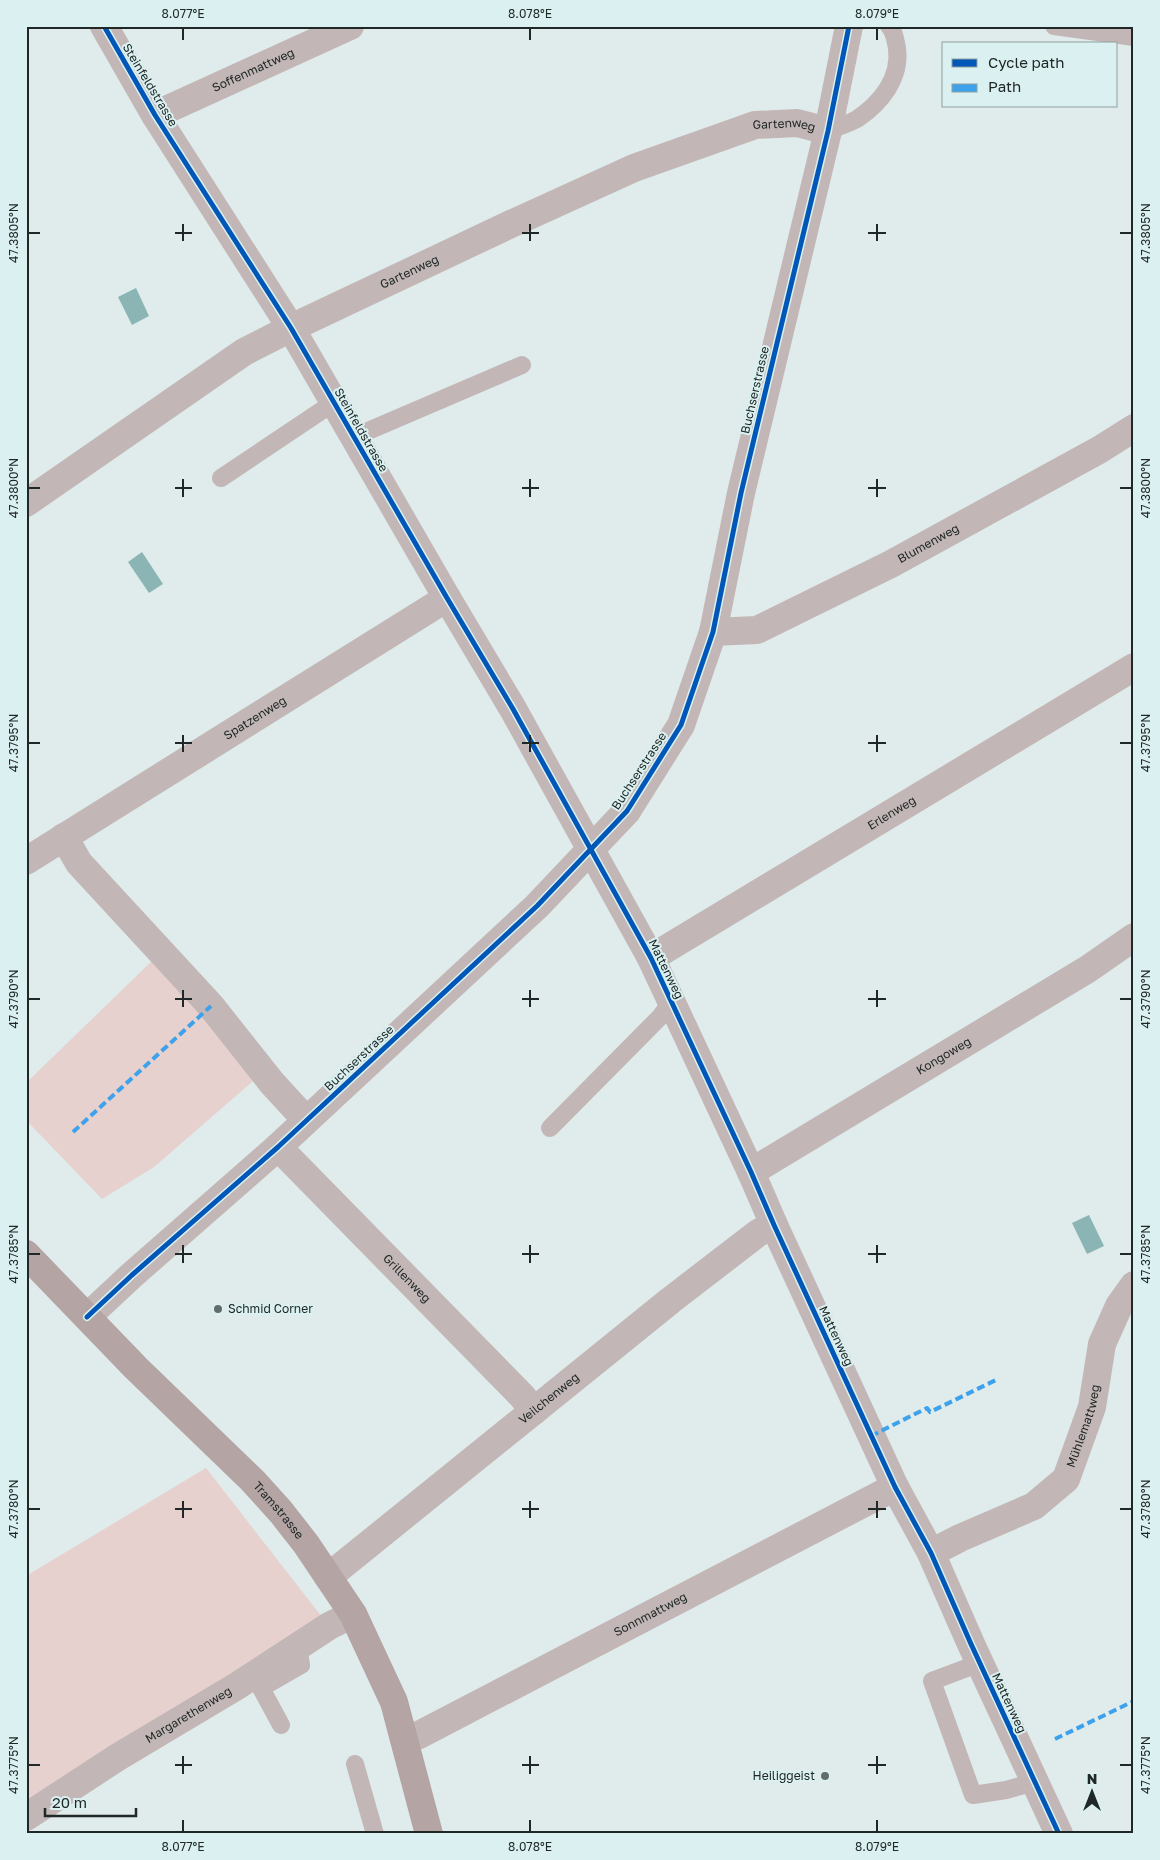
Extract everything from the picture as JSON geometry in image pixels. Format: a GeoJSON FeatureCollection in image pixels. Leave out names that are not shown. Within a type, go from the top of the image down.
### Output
{"type":"FeatureCollection","features":[{"type":"Feature","properties":{"kind":"main road","name":"Tramstrasse"},"geometry":{"type":"LineString","coordinates":[[27,1256],[136,1368],[253,1481],[281,1512],[328,1577],[353,1614],[394,1702],[429,1834]]}},
{"type":"Feature","properties":{"kind":"street","name":"Steinfeldstrasse"},"geometry":{"type":"LineString","coordinates":[[104,26],[155,115],[291,328],[513,709],[592,850]]}},
{"type":"Feature","properties":{"kind":"street","name":"Soffenmattweg"},"geometry":{"type":"LineString","coordinates":[[155,115],[350,26]]}},
{"type":"Feature","properties":{"kind":"street","name":"Buchserstrasse"},"geometry":{"type":"LineString","coordinates":[[87,1317],[278,1147],[530,912],[592,850],[627,811],[681,725],[714,632],[741,493],[828,130],[849,26]]}},
{"type":"Feature","properties":{"kind":"street","name":"Gartenweg"},"geometry":{"type":"LineString","coordinates":[[26,504],[244,352],[291,328],[634,168],[755,125],[797,123],[828,130]]}},
{"type":"Feature","properties":{"kind":"street","name":"Blumenweg"},"geometry":{"type":"LineString","coordinates":[[714,632],[757,630],[891,564],[1099,450],[1134,428]]}},
{"type":"Feature","properties":{"kind":"street","name":"Spatzenweg"},"geometry":{"type":"LineString","coordinates":[[26,861],[447,598]]}},
{"type":"Feature","properties":{"kind":"street","name":"Erlenweg"},"geometry":{"type":"LineString","coordinates":[[651,958],[1134,667]]}},
{"type":"Feature","properties":{"kind":"street"},"geometry":{"type":"LineString","coordinates":[[64,837],[79,863],[211,1006],[272,1083],[306,1120]]}},
{"type":"Feature","properties":{"kind":"street","name":"Mattenweg"},"geometry":{"type":"LineString","coordinates":[[592,850],[651,958],[672,1002],[895,1488],[931,1553],[1059,1834]]}},
{"type":"Feature","properties":{"kind":"street","name":"Kongoweg"},"geometry":{"type":"LineString","coordinates":[[751,1172],[1088,969],[1134,937]]}},
{"type":"Feature","properties":{"kind":"street","name":"Grillenweg"},"geometry":{"type":"LineString","coordinates":[[278,1147],[522,1396],[534,1411]]}},
{"type":"Feature","properties":{"kind":"street","name":"Veilchenweg"},"geometry":{"type":"LineString","coordinates":[[328,1577],[671,1300],[758,1233],[774,1226]]}},
{"type":"Feature","properties":{"kind":"street","name":"Mühlemattweg"},"geometry":{"type":"LineString","coordinates":[[931,1553],[960,1538],[1034,1506],[1066,1479],[1092,1407],[1102,1344],[1119,1306],[1134,1285]]}},
{"type":"Feature","properties":{"kind":"street","name":"Sonnmattweg"},"geometry":{"type":"LineString","coordinates":[[404,1737],[419,1735],[895,1488]]}},
{"type":"Feature","properties":{"kind":"street","name":"Margarethenweg"},"geometry":{"type":"LineString","coordinates":[[26,1817],[118,1757],[237,1686],[329,1626],[353,1614]]}},
{"type":"Feature","properties":{"kind":"lane"},"geometry":{"type":"LineString","coordinates":[[828,130],[856,119],[880,100],[890,86],[896,72],[898,56],[894,34],[889,26]]}},
{"type":"Feature","properties":{"kind":"lane"},"geometry":{"type":"LineString","coordinates":[[1054,26],[1134,37]]}},
{"type":"Feature","properties":{"kind":"lane"},"geometry":{"type":"LineString","coordinates":[[354,437],[522,365]]}},
{"type":"Feature","properties":{"kind":"lane"},"geometry":{"type":"LineString","coordinates":[[220,478],[333,403]]}},
{"type":"Feature","properties":{"kind":"lane"},"geometry":{"type":"LineString","coordinates":[[550,1128],[660,1017],[672,1002]]}},
{"type":"Feature","properties":{"kind":"lane"},"geometry":{"type":"LineString","coordinates":[[281,1725],[261,1688],[301,1665],[298,1646]]}},
{"type":"Feature","properties":{"kind":"lane"},"geometry":{"type":"LineString","coordinates":[[980,1663],[932,1680],[973,1796],[1035,1782]]}},
{"type":"Feature","properties":{"kind":"lane"},"geometry":{"type":"LineString","coordinates":[[356,1764],[375,1834]]}},
{"type":"Feature","properties":{"kind":"shaded area"},"geometry":{"type":"Polygon","coordinates":[[[153,960],[259,1076],[154,1167],[102,1199],[26,1120],[26,1083],[153,960]]]}},
{"type":"Feature","properties":{"kind":"shaded area"},"geometry":{"type":"Polygon","coordinates":[[[206,1468],[329,1626],[26,1818],[26,1576],[206,1468]]]}},
{"type":"Feature","properties":{"kind":"water"},"geometry":{"type":"Polygon","coordinates":[[[136,288],[149,316],[132,325],[118,297],[136,288]]]}},
{"type":"Feature","properties":{"kind":"water"},"geometry":{"type":"Polygon","coordinates":[[[142,552],[163,584],[149,593],[128,562],[142,552]]]}},
{"type":"Feature","properties":{"kind":"water"},"geometry":{"type":"Polygon","coordinates":[[[1089,1215],[1104,1246],[1087,1254],[1072,1223],[1089,1215]]]}},
{"type":"Feature","properties":{"kind":"marked path"},"geometry":{"type":"LineString","coordinates":[[73,1132],[211,1006]]}},
{"type":"Feature","properties":{"kind":"marked path"},"geometry":{"type":"LineString","coordinates":[[871,1436],[927,1408],[930,1412],[998,1379]]}},
{"type":"Feature","properties":{"kind":"marked path"},"geometry":{"type":"LineString","coordinates":[[1055,1739],[1134,1701]]}},
{"type":"Feature","properties":{"kind":"cycle path"},"geometry":{"type":"LineString","coordinates":[[104,26],[155,115],[291,328],[513,709],[651,958],[895,1487],[931,1553],[1059,1834]]}},
{"type":"Feature","properties":{"kind":"cycle path"},"geometry":{"type":"LineString","coordinates":[[87,1317],[278,1147],[537,906],[627,811],[681,725],[713,632],[741,493],[828,131],[849,26]]}},
{"type":"Feature","properties":{"kind":"place","name":"Schmid Corner"},"geometry":{"type":"Point","coordinates":[218,1309]}},
{"type":"Feature","properties":{"kind":"place","name":"Heiliggeist"},"geometry":{"type":"Point","coordinates":[825,1776]}}]}
